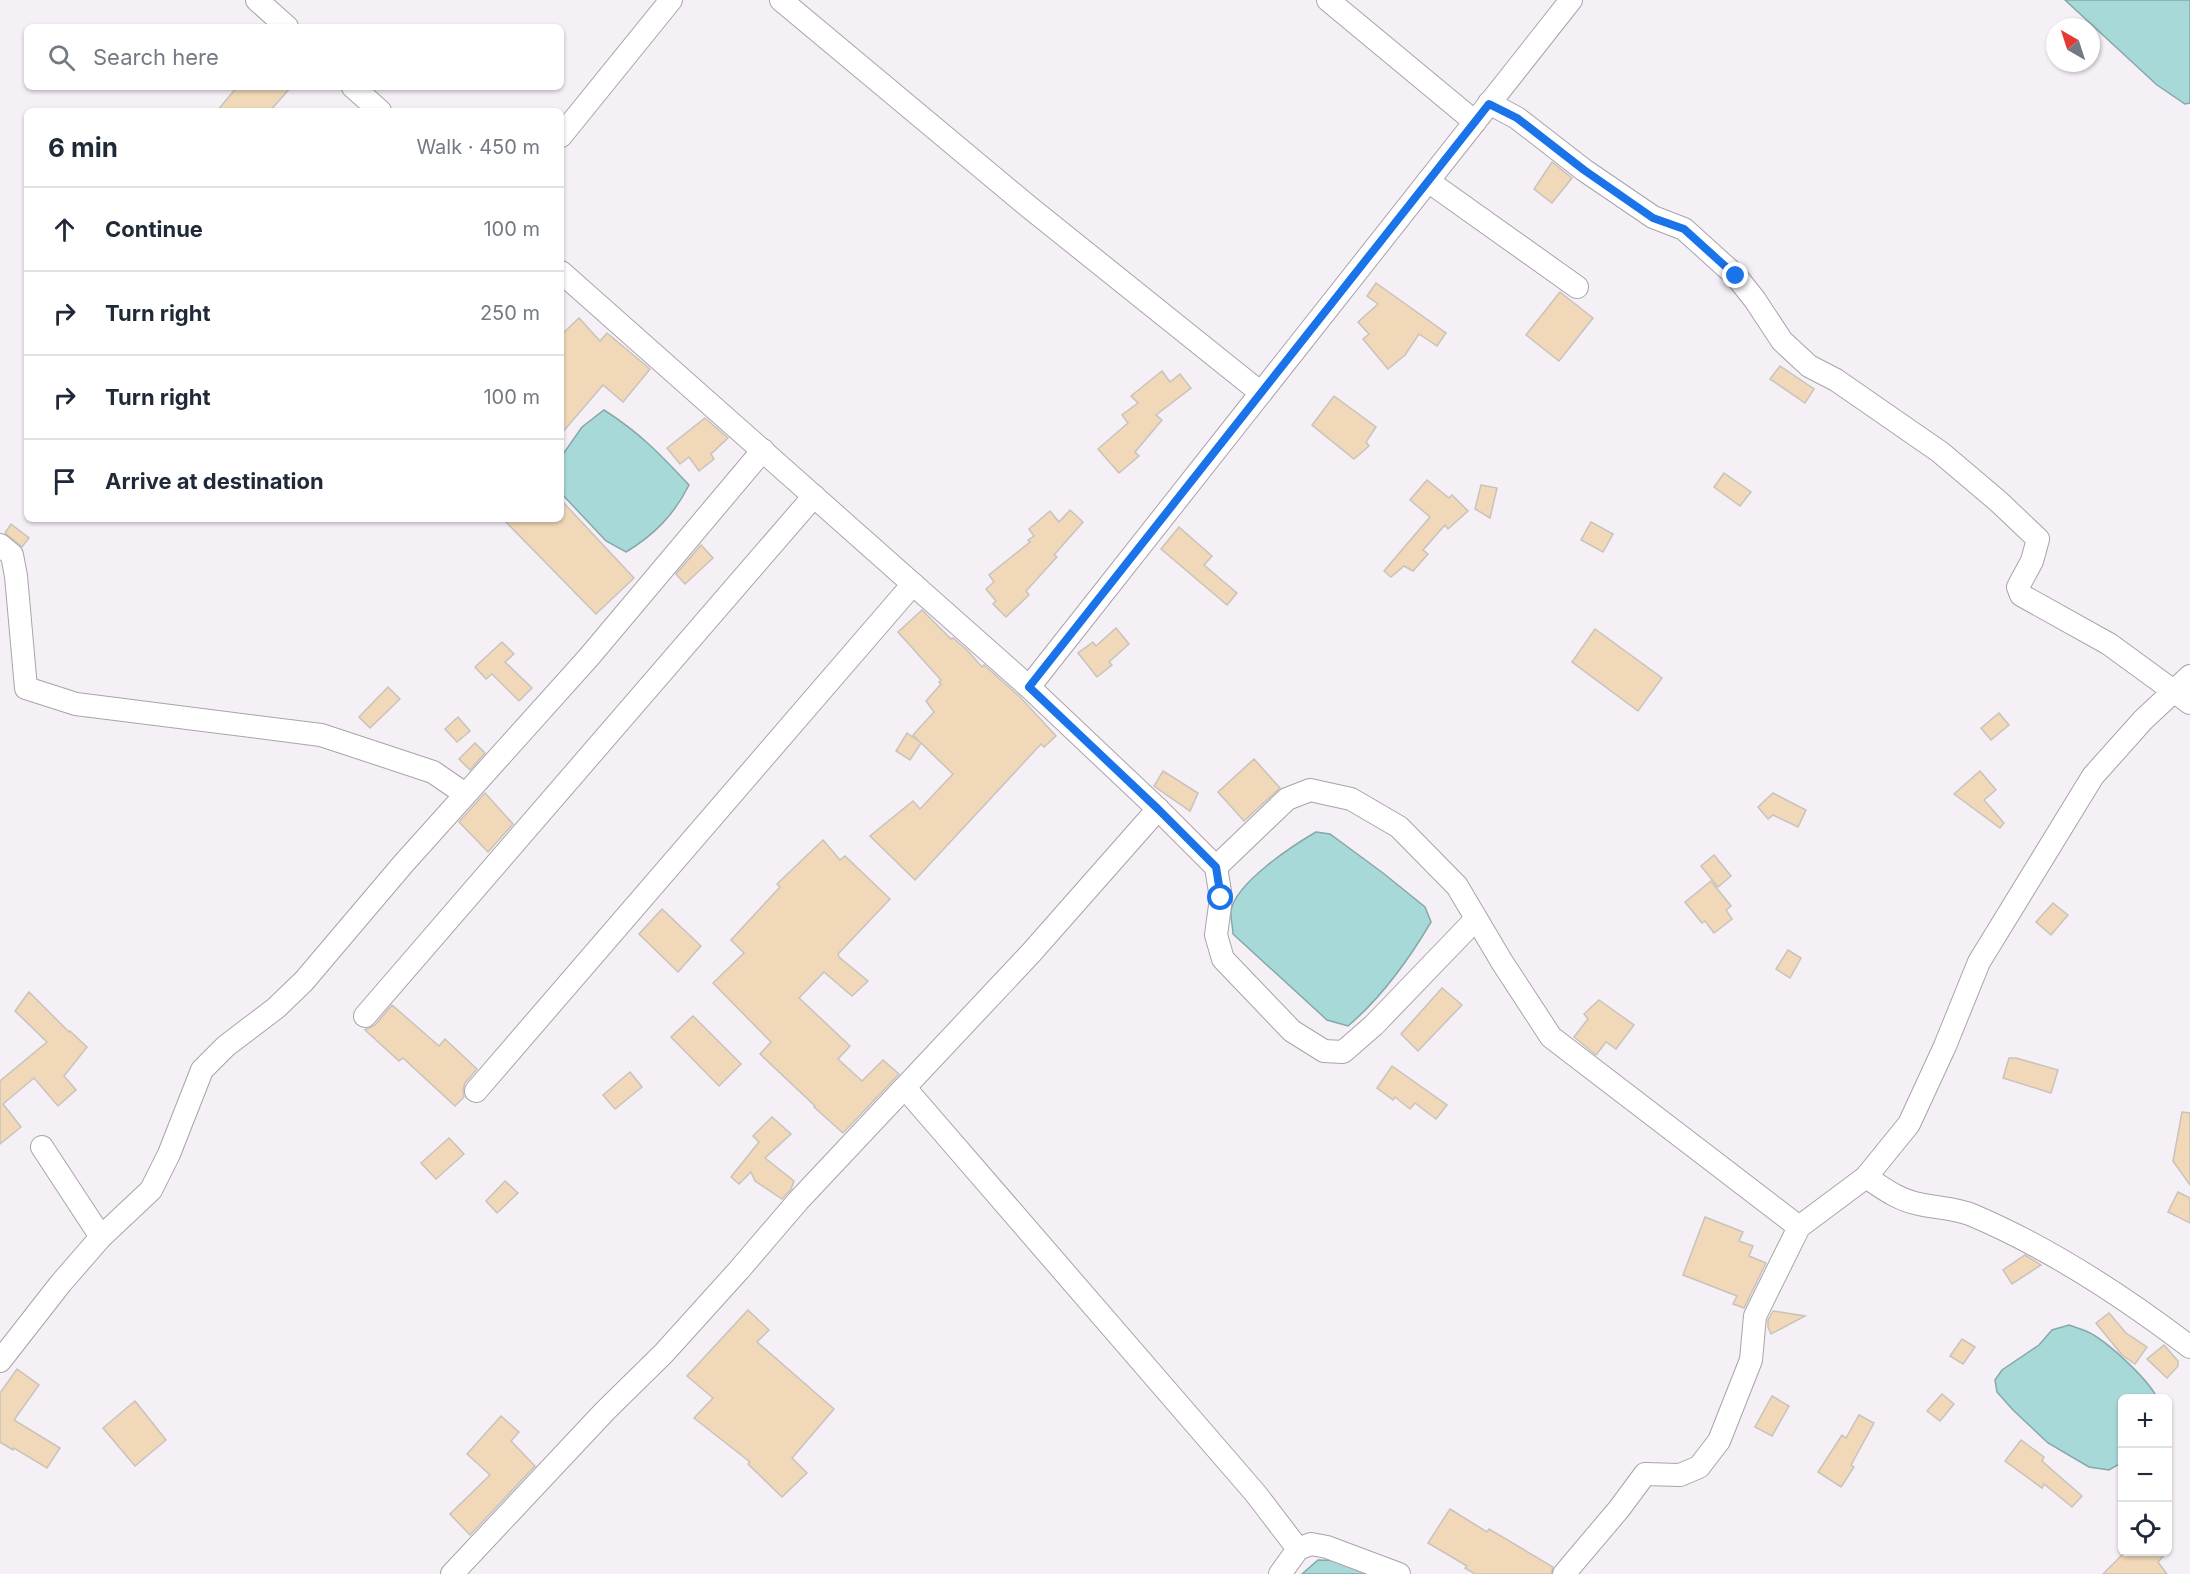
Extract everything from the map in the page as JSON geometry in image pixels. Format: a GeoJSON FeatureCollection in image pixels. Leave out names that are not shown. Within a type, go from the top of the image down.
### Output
{"type":"FeatureCollection","features":[{"type":"Feature","properties":{"kind":"street"},"geometry":{"type":"LineString","coordinates":[[257,0],[284,24]]}},
{"type":"Feature","properties":{"kind":"street"},"geometry":{"type":"LineString","coordinates":[[564,132],[671,0]]}},
{"type":"Feature","properties":{"kind":"street"},"geometry":{"type":"LineString","coordinates":[[781,0],[1029,207],[1261,393]]}},
{"type":"Feature","properties":{"kind":"street"},"geometry":{"type":"LineString","coordinates":[[1328,0],[1475,122]]}},
{"type":"Feature","properties":{"kind":"street"},"geometry":{"type":"LineString","coordinates":[[1029,687],[1571,0]]}},
{"type":"Feature","properties":{"kind":"street"},"geometry":{"type":"LineString","coordinates":[[356,90],[377,108]]}},
{"type":"Feature","properties":{"kind":"street"},"geometry":{"type":"LineString","coordinates":[[1489,104],[1517,118],[1584,170],[1653,218],[1684,229],[1736,276],[1782,341],[1809,366],[1836,380],[1940,452],[2038,539],[2032,561],[2018,587],[2021,595],[2109,644],[2182,698]]}},
{"type":"Feature","properties":{"kind":"street"},"geometry":{"type":"LineString","coordinates":[[1428,181],[1577,287]]}},
{"type":"Feature","properties":{"kind":"street"},"geometry":{"type":"LineString","coordinates":[[564,275],[1029,687],[1216,867],[1221,898],[1216,935],[1223,959],[1292,1031],[1324,1051],[1343,1052],[1374,1025],[1476,919]]}},
{"type":"Feature","properties":{"kind":"street"},"geometry":{"type":"LineString","coordinates":[[0,1361],[61,1283],[101,1237],[151,1190],[169,1154],[202,1070],[226,1046],[276,1008],[304,981],[465,794],[589,657],[763,450]]}},
{"type":"Feature","properties":{"kind":"street"},"geometry":{"type":"LineString","coordinates":[[365,1016],[814,496]]}},
{"type":"Feature","properties":{"kind":"street"},"geometry":{"type":"LineString","coordinates":[[0,545],[12,555],[16,576],[26,688],[76,704],[321,735],[433,772],[465,794]]}},
{"type":"Feature","properties":{"kind":"street"},"geometry":{"type":"LineString","coordinates":[[476,1091],[913,584]]}},
{"type":"Feature","properties":{"kind":"street"},"geometry":{"type":"LineString","coordinates":[[1564,1574],[1619,1509],[1644,1474],[1680,1475],[1699,1467],[1719,1441],[1751,1360],[1755,1316],[1799,1227],[1866,1177],[1909,1124],[1946,1046],[1979,962],[2093,776],[2143,720],[2182,698],[2190,676]]}},
{"type":"Feature","properties":{"kind":"street"},"geometry":{"type":"LineString","coordinates":[[1216,867],[1287,799],[1310,790],[1351,799],[1399,826],[1457,886],[1551,1037],[1799,1227]]}},
{"type":"Feature","properties":{"kind":"street"},"geometry":{"type":"LineString","coordinates":[[452,1574],[605,1411],[664,1353],[798,1201],[1031,953],[1158,809]]}},
{"type":"Feature","properties":{"kind":"street"},"geometry":{"type":"LineString","coordinates":[[905,1088],[1256,1494],[1298,1549]]}},
{"type":"Feature","properties":{"kind":"street"},"geometry":{"type":"LineString","coordinates":[[42,1147],[101,1237]]}},
{"type":"Feature","properties":{"kind":"street"},"geometry":{"type":"LineString","coordinates":[[1866,1177],[1898,1198],[1969,1214],[2018,1235],[2083,1273],[2190,1347]]}},
{"type":"Feature","properties":{"kind":"street"},"geometry":{"type":"LineString","coordinates":[[1280,1574],[1298,1549],[1311,1544],[1327,1547],[1399,1574]]}},
{"type":"Feature","properties":{"kind":"water"},"geometry":{"type":"Polygon","coordinates":[[[2065,0],[2190,0],[2190,103],[2185,104],[2157,85],[2100,32],[2100,18],[2084,18],[2065,0]]]}},
{"type":"Feature","properties":{"kind":"water"},"geometry":{"type":"Polygon","coordinates":[[[604,410],[649,444],[689,485],[677,506],[662,523],[646,539],[626,552],[606,541],[564,496],[564,453],[582,427],[604,410]]]}},
{"type":"Feature","properties":{"kind":"water"},"geometry":{"type":"Polygon","coordinates":[[[1316,832],[1330,834],[1383,873],[1425,907],[1431,922],[1394,978],[1348,1026],[1327,1020],[1233,934],[1231,910],[1243,888],[1293,846],[1316,832]]]}},
{"type":"Feature","properties":{"kind":"water"},"geometry":{"type":"Polygon","coordinates":[[[2069,1325],[2088,1332],[2115,1351],[2155,1394],[2118,1394],[2118,1465],[2109,1470],[2089,1467],[2048,1443],[1997,1392],[1995,1380],[2002,1370],[2039,1345],[2052,1330],[2069,1325]]]}},
{"type":"Feature","properties":{"kind":"water"},"geometry":{"type":"Polygon","coordinates":[[[1318,1560],[1350,1561],[1379,1574],[1302,1574],[1318,1560]]]}},
{"type":"Feature","properties":{"kind":"building"},"geometry":{"type":"Polygon","coordinates":[[[234,90],[288,90],[273,108],[220,108],[234,90]]]}},
{"type":"Feature","properties":{"kind":"building"},"geometry":{"type":"Polygon","coordinates":[[[1552,162],[1572,178],[1552,203],[1534,189],[1552,162]]]}},
{"type":"Feature","properties":{"kind":"building"},"geometry":{"type":"Polygon","coordinates":[[[1376,283],[1446,333],[1437,346],[1419,334],[1405,355],[1388,369],[1363,339],[1369,334],[1358,322],[1378,304],[1367,296],[1376,283]]]}},
{"type":"Feature","properties":{"kind":"building"},"geometry":{"type":"Polygon","coordinates":[[[1560,292],[1593,318],[1559,361],[1526,335],[1560,292]]]}},
{"type":"Feature","properties":{"kind":"building"},"geometry":{"type":"Polygon","coordinates":[[[579,318],[600,341],[607,333],[650,369],[623,402],[603,385],[564,430],[564,332],[579,318]]]}},
{"type":"Feature","properties":{"kind":"building"},"geometry":{"type":"Polygon","coordinates":[[[1780,366],[1814,389],[1805,403],[1770,379],[1780,366]]]}},
{"type":"Feature","properties":{"kind":"building"},"geometry":{"type":"Polygon","coordinates":[[[1162,371],[1170,382],[1180,374],[1191,388],[1156,415],[1162,420],[1135,452],[1139,456],[1119,473],[1098,449],[1128,423],[1122,415],[1138,403],[1131,396],[1162,371]]]}},
{"type":"Feature","properties":{"kind":"building"},"geometry":{"type":"Polygon","coordinates":[[[1334,396],[1376,427],[1366,442],[1369,446],[1354,459],[1312,425],[1334,396]]]}},
{"type":"Feature","properties":{"kind":"building"},"geometry":{"type":"Polygon","coordinates":[[[705,418],[728,438],[711,454],[714,459],[699,471],[689,457],[680,464],[667,448],[705,418]]]}},
{"type":"Feature","properties":{"kind":"building"},"geometry":{"type":"Polygon","coordinates":[[[1724,473],[1751,492],[1740,506],[1714,487],[1724,473]]]}},
{"type":"Feature","properties":{"kind":"building"},"geometry":{"type":"Polygon","coordinates":[[[1427,480],[1449,498],[1452,495],[1468,511],[1448,529],[1445,525],[1423,550],[1428,554],[1413,571],[1404,566],[1391,577],[1384,571],[1430,517],[1410,500],[1427,480]]]}},
{"type":"Feature","properties":{"kind":"building"},"geometry":{"type":"Polygon","coordinates":[[[1481,485],[1497,488],[1490,518],[1475,509],[1481,485]]]}},
{"type":"Feature","properties":{"kind":"building"},"geometry":{"type":"Polygon","coordinates":[[[564,503],[634,578],[596,614],[506,522],[564,522],[564,503]]]}},
{"type":"Feature","properties":{"kind":"building"},"geometry":{"type":"Polygon","coordinates":[[[1070,510],[1083,522],[1054,555],[1057,557],[1026,591],[1029,595],[1006,617],[993,604],[996,601],[986,589],[994,582],[989,575],[1030,542],[1028,540],[1034,536],[1029,529],[1050,511],[1059,522],[1070,510]]]}},
{"type":"Feature","properties":{"kind":"building"},"geometry":{"type":"Polygon","coordinates":[[[1591,522],[1613,534],[1603,552],[1581,540],[1591,522]]]}},
{"type":"Feature","properties":{"kind":"building"},"geometry":{"type":"Polygon","coordinates":[[[11,524],[29,538],[22,547],[5,533],[11,524]]]}},
{"type":"Feature","properties":{"kind":"building"},"geometry":{"type":"Polygon","coordinates":[[[1179,527],[1212,556],[1204,565],[1237,593],[1227,605],[1161,549],[1179,527]]]}},
{"type":"Feature","properties":{"kind":"building"},"geometry":{"type":"Polygon","coordinates":[[[701,545],[713,558],[685,584],[676,574],[701,545]]]}},
{"type":"Feature","properties":{"kind":"building"},"geometry":{"type":"Polygon","coordinates":[[[922,610],[951,639],[953,638],[968,651],[982,667],[984,665],[1020,697],[1056,736],[1044,747],[1041,744],[915,880],[870,836],[913,801],[920,809],[953,774],[921,743],[910,760],[896,751],[907,733],[920,742],[913,735],[934,712],[926,701],[941,684],[939,682],[941,680],[898,632],[922,610]]]}},
{"type":"Feature","properties":{"kind":"building"},"geometry":{"type":"Polygon","coordinates":[[[1116,628],[1129,644],[1109,662],[1112,665],[1097,677],[1078,653],[1093,642],[1096,646],[1116,628]]]}},
{"type":"Feature","properties":{"kind":"building"},"geometry":{"type":"Polygon","coordinates":[[[1595,629],[1662,678],[1638,711],[1572,662],[1595,629]]]}},
{"type":"Feature","properties":{"kind":"building"},"geometry":{"type":"Polygon","coordinates":[[[502,642],[514,654],[505,662],[532,688],[519,701],[492,674],[486,679],[475,667],[502,642]]]}},
{"type":"Feature","properties":{"kind":"building"},"geometry":{"type":"Polygon","coordinates":[[[388,687],[400,699],[370,728],[359,717],[388,687]]]}},
{"type":"Feature","properties":{"kind":"building"},"geometry":{"type":"Polygon","coordinates":[[[1999,713],[2009,725],[1991,740],[1981,728],[1999,713]]]}},
{"type":"Feature","properties":{"kind":"building"},"geometry":{"type":"Polygon","coordinates":[[[458,717],[470,731],[457,742],[445,729],[458,717]]]}},
{"type":"Feature","properties":{"kind":"building"},"geometry":{"type":"Polygon","coordinates":[[[475,743],[485,753],[470,770],[459,759],[475,743]]]}},
{"type":"Feature","properties":{"kind":"building"},"geometry":{"type":"Polygon","coordinates":[[[1254,759],[1280,788],[1244,821],[1218,792],[1254,759]]]}},
{"type":"Feature","properties":{"kind":"building"},"geometry":{"type":"Polygon","coordinates":[[[1163,771],[1198,793],[1190,811],[1154,786],[1163,771]]]}},
{"type":"Feature","properties":{"kind":"building"},"geometry":{"type":"Polygon","coordinates":[[[1980,771],[1996,790],[1984,800],[2004,823],[2000,828],[1954,794],[1980,771]]]}},
{"type":"Feature","properties":{"kind":"building"},"geometry":{"type":"Polygon","coordinates":[[[485,793],[513,824],[488,852],[459,822],[485,793]]]}},
{"type":"Feature","properties":{"kind":"building"},"geometry":{"type":"Polygon","coordinates":[[[1773,793],[1806,810],[1798,827],[1773,815],[1768,819],[1758,807],[1773,793]]]}},
{"type":"Feature","properties":{"kind":"building"},"geometry":{"type":"Polygon","coordinates":[[[823,840],[840,860],[845,856],[890,899],[838,954],[868,981],[852,996],[824,972],[799,998],[850,1046],[838,1059],[862,1081],[883,1060],[899,1074],[843,1133],[760,1054],[771,1042],[713,983],[744,953],[731,940],[780,887],[777,884],[823,840]]]}},
{"type":"Feature","properties":{"kind":"building"},"geometry":{"type":"Polygon","coordinates":[[[1714,855],[1731,876],[1718,887],[1701,866],[1714,855]]]}},
{"type":"Feature","properties":{"kind":"building"},"geometry":{"type":"Polygon","coordinates":[[[1711,881],[1731,906],[1726,910],[1732,919],[1714,933],[1705,921],[1702,923],[1685,902],[1711,881]]]}},
{"type":"Feature","properties":{"kind":"building"},"geometry":{"type":"Polygon","coordinates":[[[2053,903],[2068,915],[2051,935],[2036,922],[2053,903]]]}},
{"type":"Feature","properties":{"kind":"building"},"geometry":{"type":"Polygon","coordinates":[[[662,909],[701,946],[678,972],[639,934],[662,909]]]}},
{"type":"Feature","properties":{"kind":"building"},"geometry":{"type":"Polygon","coordinates":[[[1788,950],[1801,958],[1790,978],[1776,969],[1788,950]]]}},
{"type":"Feature","properties":{"kind":"building"},"geometry":{"type":"Polygon","coordinates":[[[1442,988],[1462,1005],[1418,1051],[1401,1034],[1442,988]]]}},
{"type":"Feature","properties":{"kind":"building"},"geometry":{"type":"Polygon","coordinates":[[[29,992],[87,1047],[64,1076],[76,1090],[58,1106],[34,1078],[3,1104],[21,1127],[0,1144],[0,1081],[47,1042],[15,1011],[29,992]]]}},
{"type":"Feature","properties":{"kind":"building"},"geometry":{"type":"Polygon","coordinates":[[[1599,1000],[1634,1025],[1616,1049],[1606,1042],[1596,1055],[1574,1037],[1588,1019],[1584,1014],[1599,1000]]]}},
{"type":"Feature","properties":{"kind":"building"},"geometry":{"type":"Polygon","coordinates":[[[392,1005],[439,1046],[445,1039],[477,1069],[465,1083],[464,1097],[455,1106],[403,1058],[399,1061],[365,1030],[375,1025],[392,1005]]]}},
{"type":"Feature","properties":{"kind":"building"},"geometry":{"type":"Polygon","coordinates":[[[693,1016],[741,1064],[719,1086],[671,1037],[693,1016]]]}},
{"type":"Feature","properties":{"kind":"building"},"geometry":{"type":"Polygon","coordinates":[[[2009,1058],[2058,1070],[2051,1093],[2003,1078],[2009,1058]]]}},
{"type":"Feature","properties":{"kind":"building"},"geometry":{"type":"Polygon","coordinates":[[[1392,1066],[1447,1105],[1436,1119],[1415,1103],[1410,1109],[1395,1097],[1393,1100],[1377,1088],[1392,1066]]]}},
{"type":"Feature","properties":{"kind":"building"},"geometry":{"type":"Polygon","coordinates":[[[630,1072],[642,1087],[615,1109],[603,1095],[630,1072]]]}},
{"type":"Feature","properties":{"kind":"building"},"geometry":{"type":"Polygon","coordinates":[[[2182,1112],[2190,1113],[2190,1185],[2173,1161],[2182,1112]]]}},
{"type":"Feature","properties":{"kind":"building"},"geometry":{"type":"Polygon","coordinates":[[[772,1117],[791,1134],[765,1158],[794,1181],[791,1189],[782,1199],[755,1181],[751,1172],[739,1184],[731,1177],[759,1142],[753,1136],[772,1117]]]}},
{"type":"Feature","properties":{"kind":"building"},"geometry":{"type":"Polygon","coordinates":[[[449,1138],[464,1154],[436,1179],[421,1163],[449,1138]]]}},
{"type":"Feature","properties":{"kind":"building"},"geometry":{"type":"Polygon","coordinates":[[[505,1181],[518,1193],[497,1213],[486,1201],[505,1181]]]}},
{"type":"Feature","properties":{"kind":"building"},"geometry":{"type":"Polygon","coordinates":[[[2178,1192],[2190,1198],[2190,1223],[2168,1212],[2178,1192]]]}},
{"type":"Feature","properties":{"kind":"building"},"geometry":{"type":"Polygon","coordinates":[[[1705,1217],[1743,1232],[1739,1241],[1753,1246],[1749,1256],[1766,1263],[1744,1308],[1733,1304],[1737,1296],[1683,1275],[1705,1217]]]}},
{"type":"Feature","properties":{"kind":"building"},"geometry":{"type":"Polygon","coordinates":[[[2025,1255],[2041,1265],[2012,1284],[2003,1270],[2025,1255]]]}},
{"type":"Feature","properties":{"kind":"building"},"geometry":{"type":"Polygon","coordinates":[[[748,1310],[769,1330],[757,1342],[834,1409],[792,1458],[807,1473],[782,1497],[748,1464],[750,1462],[694,1418],[713,1398],[687,1376],[748,1310]]]}},
{"type":"Feature","properties":{"kind":"building"},"geometry":{"type":"Polygon","coordinates":[[[1773,1311],[1805,1316],[1771,1334],[1768,1320],[1773,1311]]]}},
{"type":"Feature","properties":{"kind":"building"},"geometry":{"type":"Polygon","coordinates":[[[2109,1313],[2126,1333],[2147,1347],[2135,1364],[2122,1355],[2096,1323],[2109,1313]]]}},
{"type":"Feature","properties":{"kind":"building"},"geometry":{"type":"Polygon","coordinates":[[[1962,1339],[1975,1347],[1963,1364],[1950,1356],[1962,1339]]]}},
{"type":"Feature","properties":{"kind":"building"},"geometry":{"type":"Polygon","coordinates":[[[2164,1345],[2178,1361],[2178,1366],[2167,1378],[2147,1359],[2164,1345]]]}},
{"type":"Feature","properties":{"kind":"building"},"geometry":{"type":"Polygon","coordinates":[[[17,1369],[39,1385],[14,1420],[60,1448],[47,1468],[0,1442],[0,1393],[17,1369]]]}},
{"type":"Feature","properties":{"kind":"building"},"geometry":{"type":"Polygon","coordinates":[[[1942,1394],[1954,1404],[1940,1421],[1927,1411],[1942,1394]]]}},
{"type":"Feature","properties":{"kind":"building"},"geometry":{"type":"Polygon","coordinates":[[[1772,1396],[1789,1406],[1772,1436],[1755,1427],[1772,1396]]]}},
{"type":"Feature","properties":{"kind":"building"},"geometry":{"type":"Polygon","coordinates":[[[135,1401],[166,1440],[135,1466],[103,1428],[135,1401]]]}},
{"type":"Feature","properties":{"kind":"building"},"geometry":{"type":"Polygon","coordinates":[[[1859,1415],[1874,1423],[1851,1465],[1854,1467],[1841,1487],[1818,1472],[1842,1435],[1846,1438],[1859,1415]]]}},
{"type":"Feature","properties":{"kind":"building"},"geometry":{"type":"Polygon","coordinates":[[[501,1416],[519,1432],[511,1441],[535,1466],[470,1535],[450,1514],[490,1475],[467,1454],[501,1416]]]}},
{"type":"Feature","properties":{"kind":"building"},"geometry":{"type":"Polygon","coordinates":[[[2021,1440],[2044,1457],[2042,1461],[2082,1496],[2072,1507],[2044,1484],[2042,1488],[2005,1461],[2021,1440]]]}},
{"type":"Feature","properties":{"kind":"building"},"geometry":{"type":"Polygon","coordinates":[[[1450,1509],[1487,1532],[1489,1529],[1553,1567],[1551,1574],[1475,1574],[1465,1568],[1467,1566],[1428,1543],[1450,1509]]]}},
{"type":"Feature","properties":{"kind":"building"},"geometry":{"type":"Polygon","coordinates":[[[2121,1556],[2163,1556],[2158,1562],[2167,1574],[2103,1574],[2121,1556]]]}},
{"type":"Feature","properties":{"kind":"route"},"geometry":{"type":"LineString","coordinates":[[1221,898],[1216,867],[1029,687],[1489,104],[1517,118],[1584,170],[1653,218],[1684,229],[1736,276]]}}]}
